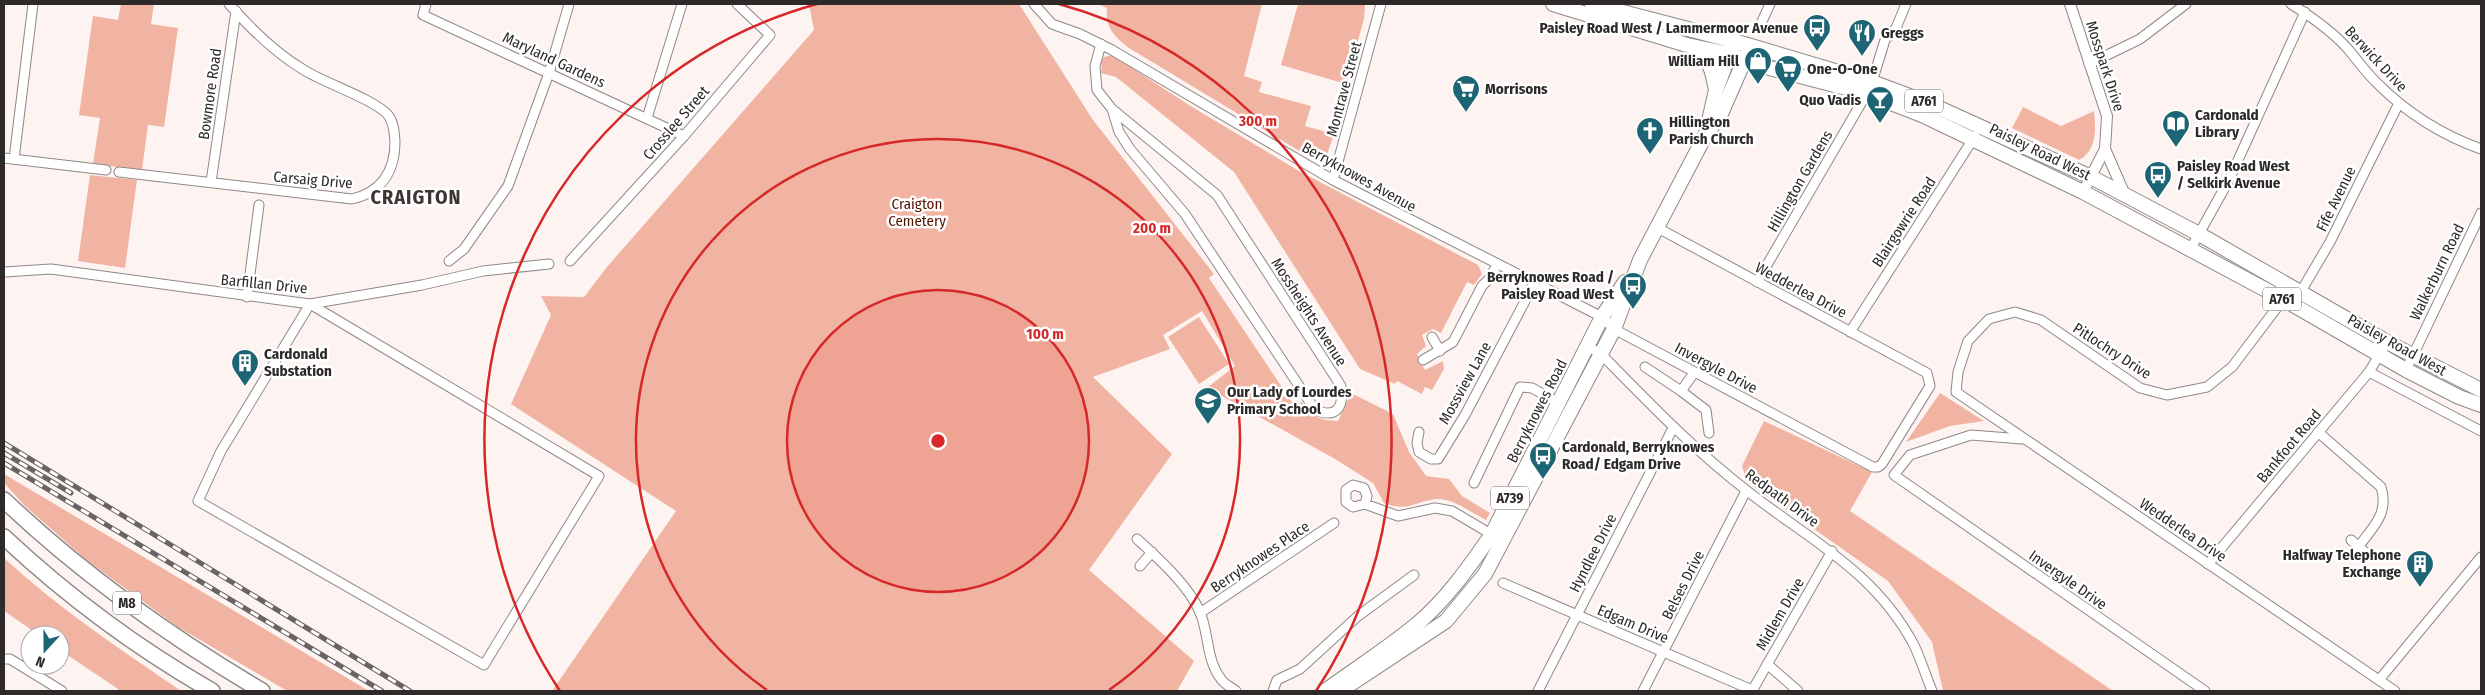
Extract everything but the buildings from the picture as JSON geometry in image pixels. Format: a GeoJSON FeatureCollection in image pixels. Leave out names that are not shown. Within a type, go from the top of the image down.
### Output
{"type":"FeatureCollection","features":[{"type":"Feature","properties":{"kind":"highway","name":"M8"},"geometry":{"type":"LineString","coordinates":[[4,500],[97,581],[188,646],[262,691]]}},
{"type":"Feature","properties":{"kind":"highway","name":"M8"},"geometry":{"type":"LineString","coordinates":[[4,537],[84,605],[172,668],[212,691]]}},
{"type":"Feature","properties":{"kind":"main road","name":"Paisley Road West"},"geometry":{"type":"LineString","coordinates":[[1553,4],[1590,7],[1687,45],[1732,48],[1750,46],[1869,88],[2091,177],[2296,288],[2387,342],[2481,390]]}},
{"type":"Feature","properties":{"kind":"main road"},"geometry":{"type":"LineString","coordinates":[[1590,7],[1615,16],[1732,48],[1739,75]]}},
{"type":"Feature","properties":{"kind":"main road"},"geometry":{"type":"LineString","coordinates":[[1687,45],[1699,51],[1706,59],[1716,90]]}},
{"type":"Feature","properties":{"kind":"main road","name":"Berryknowes Road"},"geometry":{"type":"LineString","coordinates":[[1340,691],[1424,638],[1446,621],[1485,574],[1498,537],[1559,403],[1594,350],[1614,329],[1640,260],[1706,134],[1720,116],[1750,46]]}},
{"type":"Feature","properties":{"kind":"main road","name":"Paisley Road West"},"geometry":{"type":"LineString","coordinates":[[1732,48],[1745,61],[1869,88]]}},
{"type":"Feature","properties":{"kind":"main road","name":"Berryknowes Road"},"geometry":{"type":"LineString","coordinates":[[1706,134],[1716,90],[1732,48]]}},
{"type":"Feature","properties":{"kind":"main road","name":"Paisley Road West"},"geometry":{"type":"LineString","coordinates":[[1977,132],[2083,192],[2191,248],[2406,370],[2458,397],[2481,405]]}},
{"type":"Feature","properties":{"kind":"main road","name":"Berryknowes Road"},"geometry":{"type":"LineString","coordinates":[[1326,691],[1416,625],[1452,589],[1498,537],[1594,350],[1602,318],[1640,260]]}},
{"type":"Feature","properties":{"kind":"street"},"geometry":{"type":"LineString","coordinates":[[14,159],[33,4]]}},
{"type":"Feature","properties":{"kind":"street","name":"Maryland Gardens"},"geometry":{"type":"LineString","coordinates":[[426,4],[423,15],[684,136]]}},
{"type":"Feature","properties":{"kind":"street"},"geometry":{"type":"LineString","coordinates":[[449,261],[464,249],[508,186],[548,73],[569,4]]}},
{"type":"Feature","properties":{"kind":"street"},"geometry":{"type":"LineString","coordinates":[[647,118],[682,4]]}},
{"type":"Feature","properties":{"kind":"street","name":"Crosslee Street"},"geometry":{"type":"LineString","coordinates":[[570,261],[684,136],[770,35],[737,4]]}},
{"type":"Feature","properties":{"kind":"street","name":"Berryknowes Avenue"},"geometry":{"type":"LineString","coordinates":[[1034,4],[1052,24],[1101,44],[1333,180],[1602,318]]}},
{"type":"Feature","properties":{"kind":"street","name":"Montrave Street"},"geometry":{"type":"LineString","coordinates":[[1333,180],[1381,4]]}},
{"type":"Feature","properties":{"kind":"street"},"geometry":{"type":"LineString","coordinates":[[1759,28],[1770,4]]}},
{"type":"Feature","properties":{"kind":"street","name":"Hillington Gardens"},"geometry":{"type":"LineString","coordinates":[[1757,282],[1869,88],[1888,38],[1896,28],[1906,4]]}},
{"type":"Feature","properties":{"kind":"street","name":"Mosspark Drive"},"geometry":{"type":"LineString","coordinates":[[2070,4],[2107,116],[2105,149],[2083,192]]}},
{"type":"Feature","properties":{"kind":"street"},"geometry":{"type":"LineString","coordinates":[[2089,64],[2140,39],[2186,4]]}},
{"type":"Feature","properties":{"kind":"street","name":"Berwick Drive"},"geometry":{"type":"LineString","coordinates":[[2291,4],[2305,12],[2334,35],[2376,83],[2398,103],[2429,125],[2481,149]]}},
{"type":"Feature","properties":{"kind":"street","name":"Carsaig Drive"},"geometry":{"type":"LineString","coordinates":[[119,172],[352,199],[365,196],[384,182],[389,174],[394,152],[394,130],[387,114],[304,70],[275,50],[232,7]]}},
{"type":"Feature","properties":{"kind":"street","name":"Bowmore Road"},"geometry":{"type":"LineString","coordinates":[[211,182],[232,7]]}},
{"type":"Feature","properties":{"kind":"street"},"geometry":{"type":"LineString","coordinates":[[2191,248],[2229,180],[2305,12]]}},
{"type":"Feature","properties":{"kind":"street","name":"Mossheights Avenue"},"geometry":{"type":"LineString","coordinates":[[1101,44],[1095,66],[1097,90],[1112,109],[1217,195],[1342,386],[1343,399],[1335,412],[1330,414],[1315,410],[1185,214],[1118,132],[1112,109]]}},
{"type":"Feature","properties":{"kind":"street","name":"Fife Avenue"},"geometry":{"type":"LineString","coordinates":[[2288,302],[2330,242],[2398,103]]}},
{"type":"Feature","properties":{"kind":"street","name":"Blairgowrie Road"},"geometry":{"type":"LineString","coordinates":[[1850,332],[1977,132]]}},
{"type":"Feature","properties":{"kind":"street"},"geometry":{"type":"LineString","coordinates":[[2105,149],[2125,195]]}},
{"type":"Feature","properties":{"kind":"street"},"geometry":{"type":"LineString","coordinates":[[4,158],[106,170]]}},
{"type":"Feature","properties":{"kind":"street"},"geometry":{"type":"LineString","coordinates":[[247,297],[259,205]]}},
{"type":"Feature","properties":{"kind":"street","name":"Walkerburn Road"},"geometry":{"type":"LineString","coordinates":[[2406,370],[2481,214]]}},
{"type":"Feature","properties":{"kind":"street","name":"Wedderlea Drive"},"geometry":{"type":"LineString","coordinates":[[1656,227],[1927,373],[1930,386],[1882,464],[1878,467],[1873,467]]}},
{"type":"Feature","properties":{"kind":"street","name":"Barfillan Drive"},"geometry":{"type":"LineString","coordinates":[[4,272],[51,270],[310,304],[429,284],[483,272],[549,264]]}},
{"type":"Feature","properties":{"kind":"street"},"geometry":{"type":"LineString","coordinates":[[1423,360],[1453,342],[1482,286],[1489,279],[1497,265]]}},
{"type":"Feature","properties":{"kind":"street","name":"Mossview Lane"},"geometry":{"type":"LineString","coordinates":[[1419,432],[1417,443],[1419,452],[1438,459],[1465,415],[1534,284]]}},
{"type":"Feature","properties":{"kind":"street","name":"Pitlochry Drive"},"geometry":{"type":"LineString","coordinates":[[1956,392],[1958,372],[1968,341],[1989,319],[2015,312],[2041,320],[2140,388],[2166,395],[2206,387],[2232,367],[2288,302],[2296,288]]}},
{"type":"Feature","properties":{"kind":"street"},"geometry":{"type":"LineString","coordinates":[[310,304],[599,476],[484,665],[198,501],[222,451],[310,304]]}},
{"type":"Feature","properties":{"kind":"street","name":"Invergyle Drive"},"geometry":{"type":"LineString","coordinates":[[1602,318],[1614,329],[1694,373],[1873,467]]}},
{"type":"Feature","properties":{"kind":"street"},"geometry":{"type":"LineString","coordinates":[[1432,337],[1440,351]]}},
{"type":"Feature","properties":{"kind":"street","name":"Bankfoot Road"},"geometry":{"type":"LineString","coordinates":[[2208,564],[2369,372],[2387,342]]}},
{"type":"Feature","properties":{"kind":"street","name":"Redpath Drive"},"geometry":{"type":"LineString","coordinates":[[1594,350],[1673,428],[1746,491],[1832,551],[1865,581],[1892,612],[1914,646],[1932,691]]}},
{"type":"Feature","properties":{"kind":"street"},"geometry":{"type":"LineString","coordinates":[[1644,367],[1706,410],[1709,433]]}},
{"type":"Feature","properties":{"kind":"street"},"geometry":{"type":"LineString","coordinates":[[2369,372],[2481,431]]}},
{"type":"Feature","properties":{"kind":"street"},"geometry":{"type":"LineString","coordinates":[[1681,391],[1694,373]]}},
{"type":"Feature","properties":{"kind":"street"},"geometry":{"type":"LineString","coordinates":[[1474,483],[1520,387],[1532,388],[1559,403]]}},
{"type":"Feature","properties":{"kind":"street","name":"Wedderlea Drive"},"geometry":{"type":"LineString","coordinates":[[1956,392],[2395,691]]}},
{"type":"Feature","properties":{"kind":"street","name":"Hyndlee Drive"},"geometry":{"type":"LineString","coordinates":[[1538,691],[1673,428]]}},
{"type":"Feature","properties":{"kind":"street"},"geometry":{"type":"LineString","coordinates":[[2318,432],[2381,487],[2384,496],[2383,513],[2355,543],[2366,553]]}},
{"type":"Feature","properties":{"kind":"street","name":"Invergyle Drive"},"geometry":{"type":"LineString","coordinates":[[2025,439],[1971,435],[1910,455],[1894,475],[2204,691]]}},
{"type":"Feature","properties":{"kind":"street","name":"Belses Drive"},"geometry":{"type":"LineString","coordinates":[[1643,691],[1746,491]]}},
{"type":"Feature","properties":{"kind":"street"},"geometry":{"type":"LineString","coordinates":[[1365,504],[1398,516],[1435,508],[1452,511],[1498,537]]}},
{"type":"Feature","properties":{"kind":"street","name":"Berryknowes Place"},"geometry":{"type":"LineString","coordinates":[[1200,613],[1334,523]]}},
{"type":"Feature","properties":{"kind":"street"},"geometry":{"type":"LineString","coordinates":[[1137,539],[1152,552],[1181,585],[1200,613],[1211,659],[1221,679],[1236,691]]}},
{"type":"Feature","properties":{"kind":"street","name":"Midlem Drive"},"geometry":{"type":"LineString","coordinates":[[1752,691],[1832,551]]}},
{"type":"Feature","properties":{"kind":"street"},"geometry":{"type":"LineString","coordinates":[[1140,566],[1152,552]]}},
{"type":"Feature","properties":{"kind":"street"},"geometry":{"type":"LineString","coordinates":[[2379,680],[2481,557]]}},
{"type":"Feature","properties":{"kind":"street"},"geometry":{"type":"LineString","coordinates":[[1273,691],[1278,680],[1300,669],[1358,616],[1414,575]]}},
{"type":"Feature","properties":{"kind":"street","name":"Edgam Drive"},"geometry":{"type":"LineString","coordinates":[[1503,583],[1752,691]]}},
{"type":"Feature","properties":{"kind":"street"},"geometry":{"type":"LineString","coordinates":[[7,659],[62,691]]}},
{"type":"Feature","properties":{"kind":"street"},"geometry":{"type":"LineString","coordinates":[[1767,664],[1798,691]]}},
{"type":"Feature","properties":{"kind":"green space"},"geometry":{"type":"Polygon","coordinates":[[[121,4],[154,4],[151,24],[178,28],[164,127],[148,125],[142,170],[93,164],[100,118],[79,115],[93,16],[118,20],[121,4]]]}},
{"type":"Feature","properties":{"kind":"green space","name":"Craigton Cemetery"},"geometry":{"type":"Polygon","coordinates":[[[809,4],[1019,4],[1093,120],[1214,274],[1209,278],[1294,405],[1302,402],[1317,417],[1338,421],[1351,393],[1393,414],[1409,452],[1426,476],[1449,479],[1462,496],[1490,513],[1486,520],[1457,504],[1438,499],[1400,507],[1384,503],[1373,483],[1335,459],[1222,396],[1199,394],[1235,366],[1202,311],[1163,335],[1170,349],[1093,377],[1172,454],[1089,570],[1194,661],[1177,691],[552,691],[676,511],[511,404],[551,315],[541,296],[584,297],[607,267],[814,30],[809,4]]]}},
{"type":"Feature","properties":{"kind":"green space"},"geometry":{"type":"Polygon","coordinates":[[[1098,4],[1262,4],[1244,76],[1262,82],[1259,92],[1311,106],[1305,126],[1334,134],[1327,155],[1321,160],[1306,155],[1129,48],[1119,40],[1109,26],[1107,8],[1098,4]]]}},
{"type":"Feature","properties":{"kind":"green space"},"geometry":{"type":"Polygon","coordinates":[[[1298,4],[1365,4],[1364,19],[1346,84],[1281,65],[1298,4]]]}},
{"type":"Feature","properties":{"kind":"green space"},"geometry":{"type":"Polygon","coordinates":[[[1112,55],[1189,105],[1299,171],[1478,265],[1482,274],[1474,285],[1467,282],[1441,333],[1433,329],[1422,335],[1426,346],[1417,354],[1425,370],[1443,361],[1444,369],[1432,390],[1425,387],[1422,394],[1397,381],[1395,384],[1360,369],[1234,172],[1116,77],[1101,73],[1102,66],[1100,62],[1104,57],[1112,55]]]}},
{"type":"Feature","properties":{"kind":"green space"},"geometry":{"type":"Polygon","coordinates":[[[2023,107],[2061,126],[2094,111],[2095,132],[2089,151],[2079,160],[2012,128],[2023,107]]]}},
{"type":"Feature","properties":{"kind":"green space"},"geometry":{"type":"Polygon","coordinates":[[[90,175],[137,180],[125,268],[78,261],[90,175]]]}},
{"type":"Feature","properties":{"kind":"green space"},"geometry":{"type":"Polygon","coordinates":[[[1199,317],[1229,364],[1199,384],[1168,337],[1199,317]]]}},
{"type":"Feature","properties":{"kind":"green space"},"geometry":{"type":"Polygon","coordinates":[[[1940,393],[1984,421],[1950,426],[1906,442],[1940,393]]]}},
{"type":"Feature","properties":{"kind":"green space"},"geometry":{"type":"Polygon","coordinates":[[[1764,421],[1872,472],[1850,511],[2113,691],[1943,691],[1932,642],[1888,581],[1747,482],[1742,466],[1764,421]]]}},
{"type":"Feature","properties":{"kind":"green space"},"geometry":{"type":"Polygon","coordinates":[[[4,474],[369,691],[287,691],[178,627],[89,562],[25,506],[4,483],[4,474]]]}},
{"type":"Feature","properties":{"kind":"green space"},"geometry":{"type":"Polygon","coordinates":[[[4,558],[68,611],[112,644],[181,691],[117,691],[118,689],[70,657],[70,625],[24,625],[4,611],[4,558]]]}},
{"type":"Feature","properties":{"kind":"railway"},"geometry":{"type":"LineString","coordinates":[[4,443],[410,691]]}},
{"type":"Feature","properties":{"kind":"railway"},"geometry":{"type":"LineString","coordinates":[[4,453],[71,493]]}},
{"type":"Feature","properties":{"kind":"railway"},"geometry":{"type":"LineString","coordinates":[[4,463],[382,691]]}},
{"type":"Feature","properties":{"kind":"place","name":"Paisley Road West / Lammermoor Avenue"},"geometry":{"type":"Point","coordinates":[1817,52]}},
{"type":"Feature","properties":{"kind":"place","name":"Greggs"},"geometry":{"type":"Point","coordinates":[1862,57]}},
{"type":"Feature","properties":{"kind":"place","name":"William Hill"},"geometry":{"type":"Point","coordinates":[1758,85]}},
{"type":"Feature","properties":{"kind":"place","name":"One-O-One"},"geometry":{"type":"Point","coordinates":[1788,93]}},
{"type":"Feature","properties":{"kind":"place","name":"Morrisons"},"geometry":{"type":"Point","coordinates":[1466,113]}},
{"type":"Feature","properties":{"kind":"place","name":"Quo Vadis"},"geometry":{"type":"Point","coordinates":[1880,124]}},
{"type":"Feature","properties":{"kind":"place","name":"Cardonald Library"},"geometry":{"type":"Point","coordinates":[2176,148]}},
{"type":"Feature","properties":{"kind":"place","name":"Hillington Parish Church"},"geometry":{"type":"Point","coordinates":[1650,155]}},
{"type":"Feature","properties":{"kind":"place","name":"Paisley Road West / Selkirk Avenue"},"geometry":{"type":"Point","coordinates":[2158,199]}},
{"type":"Feature","properties":{"kind":"place","name":"Berryknowes Road / Paisley Road West"},"geometry":{"type":"Point","coordinates":[1633,310]}},
{"type":"Feature","properties":{"kind":"place","name":"Cardonald Substation"},"geometry":{"type":"Point","coordinates":[245,387]}},
{"type":"Feature","properties":{"kind":"place","name":"Our Lady of Lourdes Primary School"},"geometry":{"type":"Point","coordinates":[1208,425]}},
{"type":"Feature","properties":{"kind":"place","name":"Cardonald, Berryknowes Road/ Edgam Drive"},"geometry":{"type":"Point","coordinates":[1543,480]}},
{"type":"Feature","properties":{"kind":"place","name":"Halfway Telephone Exchange"},"geometry":{"type":"Point","coordinates":[2420,588]}},
{"type":"Feature","properties":{"kind":"district","name":"CRAIGTON"},"geometry":{"type":"Point","coordinates":[416,197]}}]}
